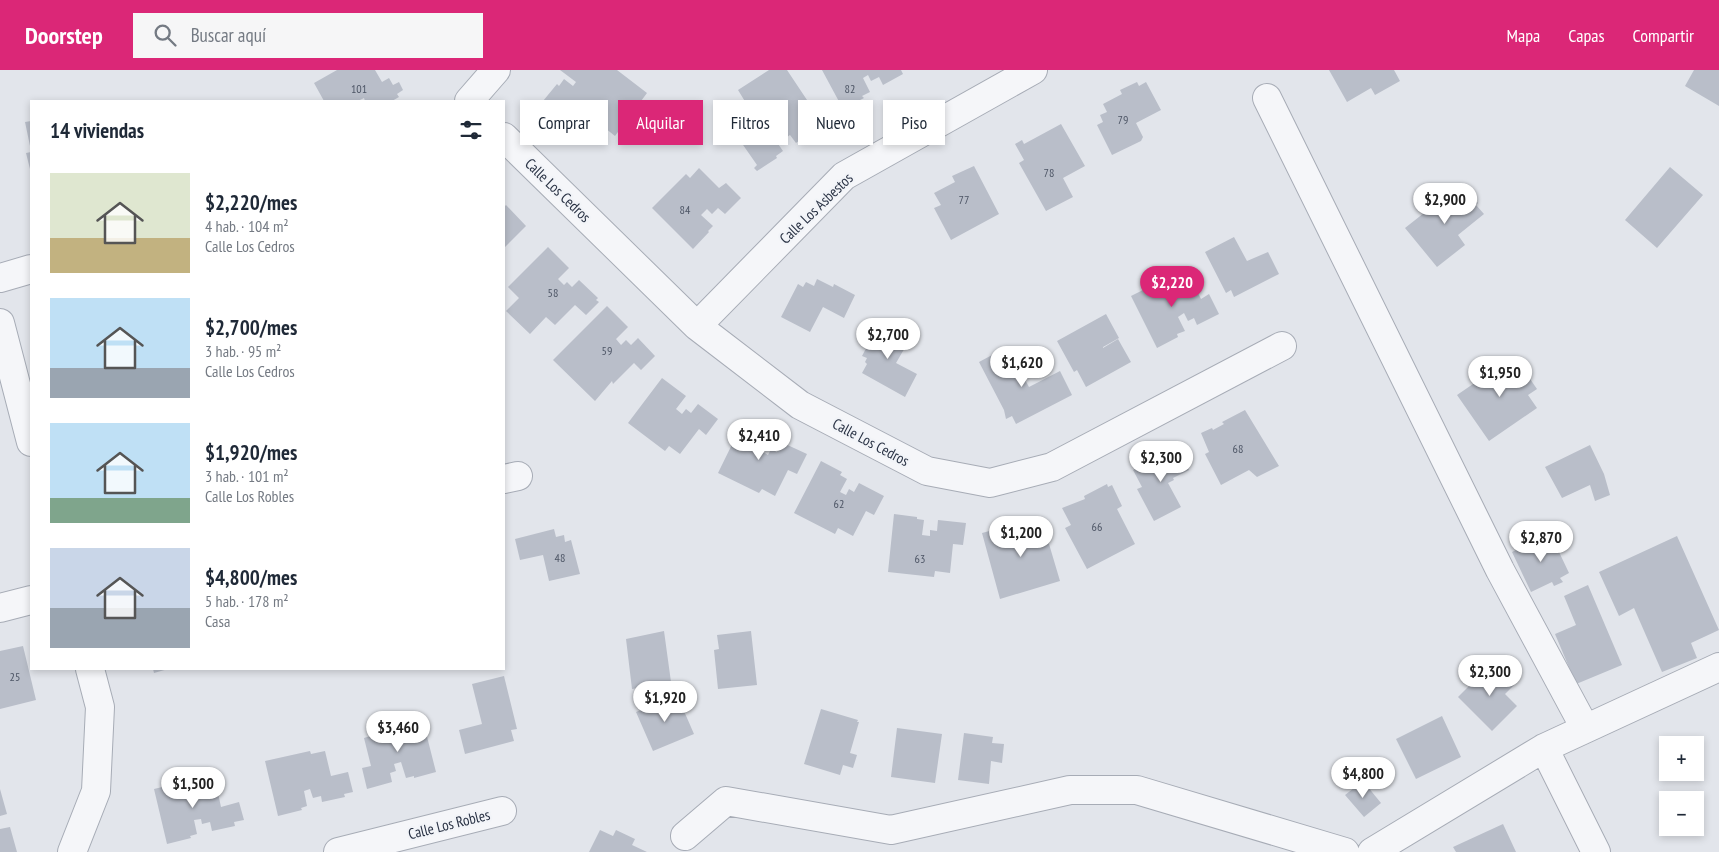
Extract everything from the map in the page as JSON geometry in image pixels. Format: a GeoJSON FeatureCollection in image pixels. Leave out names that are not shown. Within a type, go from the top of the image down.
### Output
{"type":"FeatureCollection","features":[{"type":"Feature","properties":{"kind":"street"},"geometry":{"type":"LineString","coordinates":[[470,100],[496,70]]}},
{"type":"Feature","properties":{"kind":"street","name":"Calle Los Asbestos"},"geometry":{"type":"LineString","coordinates":[[697,326],[844,176],[1033,70]]}},
{"type":"Feature","properties":{"kind":"street"},"geometry":{"type":"LineString","coordinates":[[1267,98],[1500,570],[1584,728]]}},
{"type":"Feature","properties":{"kind":"street","name":"Calle Los Cedros"},"geometry":{"type":"LineString","coordinates":[[505,138],[697,326],[800,405],[927,471],[990,483],[1052,467],[1282,346]]}},
{"type":"Feature","properties":{"kind":"street"},"geometry":{"type":"LineString","coordinates":[[0,278],[30,269]]}},
{"type":"Feature","properties":{"kind":"street"},"geometry":{"type":"LineString","coordinates":[[0,323],[30,438]]}},
{"type":"Feature","properties":{"kind":"street"},"geometry":{"type":"LineString","coordinates":[[0,608],[30,600]]}},
{"type":"Feature","properties":{"kind":"street"},"geometry":{"type":"LineString","coordinates":[[1372,852],[1544,748],[1719,667]]}},
{"type":"Feature","properties":{"kind":"street"},"geometry":{"type":"LineString","coordinates":[[72,852],[96,791],[100,707],[90,670]]}},
{"type":"Feature","properties":{"kind":"street"},"geometry":{"type":"LineString","coordinates":[[1544,748],[1596,852]]}},
{"type":"Feature","properties":{"kind":"street"},"geometry":{"type":"LineString","coordinates":[[685,836],[726,801],[891,830],[1070,790],[1137,790],[1345,852]]}},
{"type":"Feature","properties":{"kind":"street","name":"Calle Los Robles"},"geometry":{"type":"LineString","coordinates":[[338,852],[502,811]]}},
{"type":"Feature","properties":{"kind":"building"},"geometry":{"type":"Polygon","coordinates":[[[337,70],[375,70],[382,82],[389,78],[393,85],[399,82],[403,90],[397,94],[399,97],[394,100],[365,100],[364,98],[360,100],[323,100],[314,83],[337,70]]]}},
{"type":"Feature","properties":{"kind":"building"},"geometry":{"type":"Polygon","coordinates":[[[560,70],[617,70],[647,93],[642,100],[618,100],[618,132],[615,136],[608,130],[608,100],[544,100],[557,84],[559,86],[564,79],[573,86],[576,82],[560,70]]]}},
{"type":"Feature","properties":{"kind":"building"},"geometry":{"type":"Polygon","coordinates":[[[769,70],[787,70],[807,100],[798,100],[798,142],[796,143],[790,135],[788,136],[788,100],[744,100],[738,90],[769,70]]]}},
{"type":"Feature","properties":{"kind":"building"},"geometry":{"type":"Polygon","coordinates":[[[822,70],[901,70],[903,74],[883,85],[879,77],[871,81],[868,75],[863,78],[870,92],[862,96],[864,98],[860,100],[838,100],[822,70]]]}},
{"type":"Feature","properties":{"kind":"building"},"geometry":{"type":"Polygon","coordinates":[[[1329,70],[1394,70],[1400,81],[1375,95],[1371,88],[1347,102],[1329,70]]]}},
{"type":"Feature","properties":{"kind":"building"},"geometry":{"type":"Polygon","coordinates":[[[1694,70],[1719,70],[1719,106],[1685,86],[1694,70]]]}},
{"type":"Feature","properties":{"kind":"building"},"geometry":{"type":"Polygon","coordinates":[[[1137,82],[1139,86],[1146,82],[1161,110],[1136,123],[1143,137],[1141,141],[1112,155],[1097,125],[1103,122],[1100,115],[1107,112],[1103,104],[1122,94],[1120,90],[1137,82]]]}},
{"type":"Feature","properties":{"kind":"building"},"geometry":{"type":"Polygon","coordinates":[[[30,121],[30,146],[25,122],[30,121]]]}},
{"type":"Feature","properties":{"kind":"building"},"geometry":{"type":"Polygon","coordinates":[[[1061,124],[1085,166],[1063,178],[1073,197],[1046,211],[1019,163],[1024,160],[1015,144],[1022,140],[1024,144],[1061,124]]]}},
{"type":"Feature","properties":{"kind":"building"},"geometry":{"type":"Polygon","coordinates":[[[743,145],[779,145],[783,151],[776,156],[777,158],[757,171],[754,168],[757,165],[743,145]]]}},
{"type":"Feature","properties":{"kind":"building"},"geometry":{"type":"Polygon","coordinates":[[[30,152],[30,169],[26,153],[30,152]]]}},
{"type":"Feature","properties":{"kind":"building"},"geometry":{"type":"Polygon","coordinates":[[[974,166],[999,214],[951,240],[934,208],[941,205],[934,193],[955,182],[952,176],[974,166]]]}},
{"type":"Feature","properties":{"kind":"building"},"geometry":{"type":"Polygon","coordinates":[[[1670,167],[1703,195],[1657,248],[1625,220],[1670,167]]]}},
{"type":"Feature","properties":{"kind":"building"},"geometry":{"type":"Polygon","coordinates":[[[699,168],[719,188],[726,183],[741,198],[725,214],[718,208],[712,214],[707,209],[701,215],[713,226],[693,249],[652,208],[686,174],[690,178],[699,168]]]}},
{"type":"Feature","properties":{"kind":"building"},"geometry":{"type":"Polygon","coordinates":[[[1462,183],[1484,214],[1458,235],[1465,245],[1437,267],[1405,228],[1462,183]]]}},
{"type":"Feature","properties":{"kind":"building"},"geometry":{"type":"Polygon","coordinates":[[[505,206],[526,226],[505,247],[505,206]]]}},
{"type":"Feature","properties":{"kind":"building"},"geometry":{"type":"Polygon","coordinates":[[[1234,237],[1247,261],[1268,252],[1279,274],[1234,297],[1231,290],[1226,293],[1205,252],[1234,237]]]}},
{"type":"Feature","properties":{"kind":"building"},"geometry":{"type":"Polygon","coordinates":[[[548,247],[569,268],[558,279],[564,285],[567,282],[572,287],[579,280],[598,298],[596,300],[599,302],[586,315],[575,305],[555,325],[546,317],[530,334],[506,311],[519,298],[508,287],[548,247]]]}},
{"type":"Feature","properties":{"kind":"building"},"geometry":{"type":"Polygon","coordinates":[[[1188,273],[1201,299],[1209,294],[1219,314],[1197,325],[1194,318],[1188,321],[1184,313],[1178,317],[1185,331],[1177,334],[1178,337],[1157,348],[1131,296],[1173,275],[1175,280],[1188,273]]]}},
{"type":"Feature","properties":{"kind":"building"},"geometry":{"type":"Polygon","coordinates":[[[817,279],[833,287],[834,284],[855,295],[844,318],[823,307],[810,332],[781,317],[798,284],[803,287],[806,282],[814,286],[817,279]]]}},
{"type":"Feature","properties":{"kind":"building"},"geometry":{"type":"Polygon","coordinates":[[[607,306],[628,327],[616,339],[621,345],[626,340],[631,345],[638,338],[655,356],[641,370],[634,363],[613,384],[612,381],[595,401],[553,360],[607,306]]]}},
{"type":"Feature","properties":{"kind":"building"},"geometry":{"type":"Polygon","coordinates":[[[1106,314],[1119,338],[1103,348],[1118,339],[1131,362],[1086,387],[1077,370],[1074,372],[1057,341],[1106,314]]]}},
{"type":"Feature","properties":{"kind":"building"},"geometry":{"type":"Polygon","coordinates":[[[880,322],[910,339],[896,363],[917,374],[905,397],[862,373],[867,364],[865,362],[867,358],[862,356],[880,322]]]}},
{"type":"Feature","properties":{"kind":"building"},"geometry":{"type":"Polygon","coordinates":[[[1007,347],[1029,387],[1060,371],[1072,395],[1016,424],[1012,416],[1006,419],[1004,410],[979,362],[1007,347]]]}},
{"type":"Feature","properties":{"kind":"building"},"geometry":{"type":"Polygon","coordinates":[[[1514,356],[1537,389],[1528,395],[1537,408],[1489,441],[1457,395],[1514,356]]]}},
{"type":"Feature","properties":{"kind":"building"},"geometry":{"type":"Polygon","coordinates":[[[662,378],[686,396],[676,409],[682,414],[686,409],[691,413],[698,404],[718,419],[706,435],[699,429],[680,454],[669,446],[665,451],[628,423],[662,378]]]}},
{"type":"Feature","properties":{"kind":"building"},"geometry":{"type":"Polygon","coordinates":[[[1245,410],[1279,466],[1257,477],[1249,470],[1221,485],[1205,454],[1209,452],[1201,433],[1212,428],[1213,430],[1224,424],[1222,422],[1245,410]]]}},
{"type":"Feature","properties":{"kind":"building"},"geometry":{"type":"Polygon","coordinates":[[[743,422],[765,433],[763,435],[769,438],[763,452],[768,455],[771,449],[777,452],[781,442],[807,454],[797,474],[788,470],[775,496],[762,489],[759,493],[718,473],[743,422]]]}},
{"type":"Feature","properties":{"kind":"building"},"geometry":{"type":"Polygon","coordinates":[[[1590,445],[1604,474],[1610,495],[1595,501],[1590,485],[1562,498],[1545,467],[1590,445]]]}},
{"type":"Feature","properties":{"kind":"building"},"geometry":{"type":"Polygon","coordinates":[[[1177,447],[1189,470],[1173,478],[1174,480],[1168,483],[1181,507],[1154,521],[1137,489],[1142,487],[1133,470],[1143,465],[1144,467],[1155,461],[1154,459],[1177,447]]]}},
{"type":"Feature","properties":{"kind":"building"},"geometry":{"type":"Polygon","coordinates":[[[821,461],[842,472],[840,475],[847,479],[840,492],[846,495],[849,489],[854,492],[859,483],[884,496],[874,515],[866,511],[853,536],[838,528],[835,534],[794,513],[821,461]]]}},
{"type":"Feature","properties":{"kind":"building"},"geometry":{"type":"Polygon","coordinates":[[[1107,484],[1108,487],[1112,485],[1122,506],[1117,509],[1135,544],[1087,569],[1065,528],[1071,525],[1062,508],[1085,499],[1084,496],[1107,484]]]}},
{"type":"Feature","properties":{"kind":"building"},"geometry":{"type":"Polygon","coordinates":[[[894,514],[917,517],[917,519],[924,520],[922,535],[930,536],[930,530],[937,531],[938,520],[966,523],[963,545],[953,544],[950,573],[935,571],[934,577],[888,572],[894,514]]]}},
{"type":"Feature","properties":{"kind":"building"},"geometry":{"type":"Polygon","coordinates":[[[1041,517],[1060,581],[1000,599],[982,533],[1041,517]]]}},
{"type":"Feature","properties":{"kind":"building"},"geometry":{"type":"Polygon","coordinates":[[[554,529],[556,537],[564,535],[565,542],[571,540],[580,574],[549,581],[543,555],[520,560],[515,539],[554,529]]]}},
{"type":"Feature","properties":{"kind":"building"},"geometry":{"type":"Polygon","coordinates":[[[1550,533],[1569,573],[1560,578],[1563,582],[1554,586],[1552,582],[1531,592],[1512,552],[1550,533]]]}},
{"type":"Feature","properties":{"kind":"building"},"geometry":{"type":"Polygon","coordinates":[[[1677,536],[1719,630],[1691,643],[1697,658],[1662,672],[1634,608],[1619,616],[1599,572],[1677,536]]]}},
{"type":"Feature","properties":{"kind":"building"},"geometry":{"type":"Polygon","coordinates":[[[1588,585],[1622,665],[1569,687],[1564,674],[1571,672],[1555,634],[1576,625],[1564,596],[1588,585]]]}},
{"type":"Feature","properties":{"kind":"building"},"geometry":{"type":"Polygon","coordinates":[[[664,631],[671,682],[632,689],[626,639],[664,631]]]}},
{"type":"Feature","properties":{"kind":"building"},"geometry":{"type":"Polygon","coordinates":[[[751,631],[757,685],[718,689],[714,650],[719,649],[717,635],[751,631]]]}},
{"type":"Feature","properties":{"kind":"building"},"geometry":{"type":"Polygon","coordinates":[[[23,646],[36,700],[0,709],[0,651],[23,646]]]}},
{"type":"Feature","properties":{"kind":"building"},"geometry":{"type":"Polygon","coordinates":[[[1492,663],[1514,685],[1505,694],[1517,706],[1492,731],[1458,697],[1492,663]]]}},
{"type":"Feature","properties":{"kind":"building"},"geometry":{"type":"Polygon","coordinates":[[[153,670],[164,670],[154,673],[153,670]]]}},
{"type":"Feature","properties":{"kind":"building"},"geometry":{"type":"Polygon","coordinates":[[[504,676],[517,729],[511,730],[514,741],[465,754],[459,730],[482,724],[472,684],[504,676]]]}},
{"type":"Feature","properties":{"kind":"building"},"geometry":{"type":"Polygon","coordinates":[[[677,695],[694,734],[653,751],[636,712],[677,695]]]}},
{"type":"Feature","properties":{"kind":"building"},"geometry":{"type":"Polygon","coordinates":[[[821,709],[858,720],[857,722],[859,722],[850,753],[857,755],[853,768],[843,765],[840,775],[804,764],[821,709]]]}},
{"type":"Feature","properties":{"kind":"building"},"geometry":{"type":"Polygon","coordinates":[[[1442,716],[1461,757],[1416,779],[1396,739],[1442,716]]]}},
{"type":"Feature","properties":{"kind":"building"},"geometry":{"type":"Polygon","coordinates":[[[422,717],[436,772],[414,778],[414,776],[406,778],[401,762],[394,764],[396,771],[390,773],[392,782],[367,789],[362,768],[371,766],[364,738],[377,734],[376,729],[422,717]]]}},
{"type":"Feature","properties":{"kind":"building"},"geometry":{"type":"Polygon","coordinates":[[[897,728],[942,734],[935,783],[891,777],[897,728]]]}},
{"type":"Feature","properties":{"kind":"building"},"geometry":{"type":"Polygon","coordinates":[[[964,733],[993,737],[992,743],[1004,744],[1002,763],[991,761],[989,784],[958,780],[964,733]]]}},
{"type":"Feature","properties":{"kind":"building"},"geometry":{"type":"Polygon","coordinates":[[[310,751],[311,754],[325,751],[331,776],[348,772],[353,792],[344,794],[345,797],[322,802],[321,796],[313,798],[310,789],[304,791],[307,806],[301,808],[302,810],[278,816],[265,761],[310,751]]]}},
{"type":"Feature","properties":{"kind":"building"},"geometry":{"type":"Polygon","coordinates":[[[199,778],[200,783],[215,779],[221,807],[239,802],[244,820],[234,822],[235,826],[212,831],[210,822],[202,824],[201,819],[194,820],[197,834],[190,836],[191,838],[167,844],[154,789],[199,778]]]}},
{"type":"Feature","properties":{"kind":"building"},"geometry":{"type":"Polygon","coordinates":[[[1363,781],[1381,803],[1364,817],[1345,795],[1363,781]]]}},
{"type":"Feature","properties":{"kind":"building"},"geometry":{"type":"Polygon","coordinates":[[[0,789],[7,814],[0,816],[0,789]]]}},
{"type":"Feature","properties":{"kind":"building"},"geometry":{"type":"Polygon","coordinates":[[[1503,824],[1516,852],[1456,852],[1453,847],[1503,824]]]}},
{"type":"Feature","properties":{"kind":"building"},"geometry":{"type":"Polygon","coordinates":[[[10,827],[17,852],[0,852],[0,829],[10,827]]]}},
{"type":"Feature","properties":{"kind":"building"},"geometry":{"type":"Polygon","coordinates":[[[600,830],[613,836],[616,830],[635,839],[632,845],[647,852],[589,852],[600,830]]]}}]}
